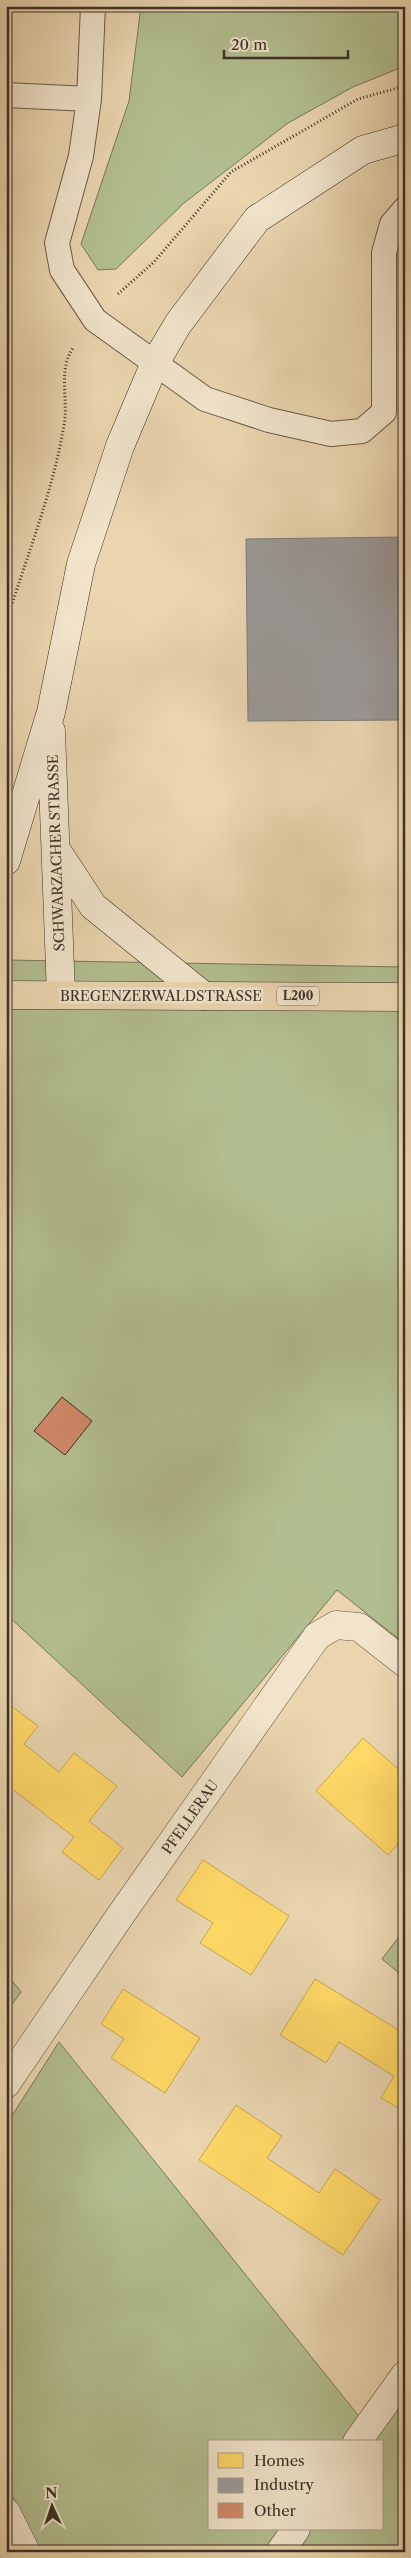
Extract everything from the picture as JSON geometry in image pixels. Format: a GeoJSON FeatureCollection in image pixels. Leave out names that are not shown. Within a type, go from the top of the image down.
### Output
{"type":"FeatureCollection","features":[{"type":"Feature","properties":{"kind":"main road","name":"SCHWARZACHER STRASSE"},"geometry":{"type":"LineString","coordinates":[[6,861],[51,712],[81,564],[120,446],[155,363],[178,324],[257,219],[363,150],[405,138]]}},
{"type":"Feature","properties":{"kind":"main road","name":"SCHWARZACHER STRASSE"},"geometry":{"type":"LineString","coordinates":[[51,712],[61,995]]}},
{"type":"Feature","properties":{"kind":"main road"},"geometry":{"type":"LineString","coordinates":[[57,851],[93,906],[204,996]]}},
{"type":"Feature","properties":{"kind":"main road","name":"BREGENZERWALDSTRASSE"},"geometry":{"type":"LineString","coordinates":[[6,995],[405,997]]}},
{"type":"Feature","properties":{"kind":"main road","name":"PFELLERAU"},"geometry":{"type":"LineString","coordinates":[[6,2084],[126,1908],[317,1636],[336,1625],[359,1627],[405,1663]]}},
{"type":"Feature","properties":{"kind":"main road"},"geometry":{"type":"LineString","coordinates":[[358,2440],[405,2375]]}},
{"type":"Feature","properties":{"kind":"main road"},"geometry":{"type":"LineString","coordinates":[[6,2512],[26,2552]]}},
{"type":"Feature","properties":{"kind":"main road"},"geometry":{"type":"LineString","coordinates":[[280,2552],[295,2530]]}},
{"type":"Feature","properties":{"kind":"lane"},"geometry":{"type":"LineString","coordinates":[[93,6],[89,99],[81,156],[56,243],[62,270],[95,320],[206,399],[269,420],[331,434],[362,431],[384,412],[384,253],[392,224],[405,209]]}},
{"type":"Feature","properties":{"kind":"lane"},"geometry":{"type":"LineString","coordinates":[[6,96],[89,99]]}},
{"type":"Feature","properties":{"kind":"green space"},"geometry":{"type":"Polygon","coordinates":[[[141,6],[405,6],[405,66],[353,87],[288,123],[184,203],[116,269],[98,270],[81,244],[129,101],[141,6]]]}},
{"type":"Feature","properties":{"kind":"green space"},"geometry":{"type":"Polygon","coordinates":[[[6,960],[405,967],[405,1644],[337,1590],[182,1777],[6,1614],[6,960]]]}},
{"type":"Feature","properties":{"kind":"green space"},"geometry":{"type":"Polygon","coordinates":[[[405,1929],[405,1978],[382,1959],[405,1929]]]}},
{"type":"Feature","properties":{"kind":"green space"},"geometry":{"type":"Polygon","coordinates":[[[6,1973],[21,1992],[6,2013],[6,1973]]]}},
{"type":"Feature","properties":{"kind":"green space"},"geometry":{"type":"Polygon","coordinates":[[[59,2042],[374,2435],[405,2393],[405,2552],[41,2552],[6,2484],[6,2125],[59,2042]]]}},
{"type":"Feature","properties":{"kind":"building: Homes"},"geometry":{"type":"Polygon","coordinates":[[[6,1702],[38,1726],[24,1744],[59,1772],[74,1753],[117,1786],[89,1821],[123,1848],[99,1880],[62,1852],[74,1837],[6,1784],[6,1702]]]}},
{"type":"Feature","properties":{"kind":"building: Homes"},"geometry":{"type":"Polygon","coordinates":[[[363,1738],[405,1775],[405,1836],[388,1855],[316,1791],[363,1738]]]}},
{"type":"Feature","properties":{"kind":"building: Homes"},"geometry":{"type":"Polygon","coordinates":[[[203,1860],[289,1916],[251,1975],[200,1943],[213,1923],[176,1900],[203,1860]]]}},
{"type":"Feature","properties":{"kind":"building: Homes"},"geometry":{"type":"Polygon","coordinates":[[[315,1979],[405,2034],[405,2112],[381,2098],[394,2076],[339,2042],[326,2063],[280,2035],[315,1979]]]}},
{"type":"Feature","properties":{"kind":"building: Homes"},"geometry":{"type":"Polygon","coordinates":[[[123,1989],[200,2038],[165,2093],[111,2058],[124,2039],[101,2024],[123,1989]]]}},
{"type":"Feature","properties":{"kind":"building: Homes"},"geometry":{"type":"Polygon","coordinates":[[[236,2105],[282,2136],[267,2158],[319,2193],[335,2169],[380,2200],[343,2255],[199,2160],[236,2105]]]}},
{"type":"Feature","properties":{"kind":"building: Industry"},"geometry":{"type":"Polygon","coordinates":[[[405,537],[405,720],[248,721],[246,539],[405,537]]]}},
{"type":"Feature","properties":{"kind":"building: Other"},"geometry":{"type":"Polygon","coordinates":[[[62,1397],[92,1421],[65,1455],[34,1431],[62,1397]]]}}]}
